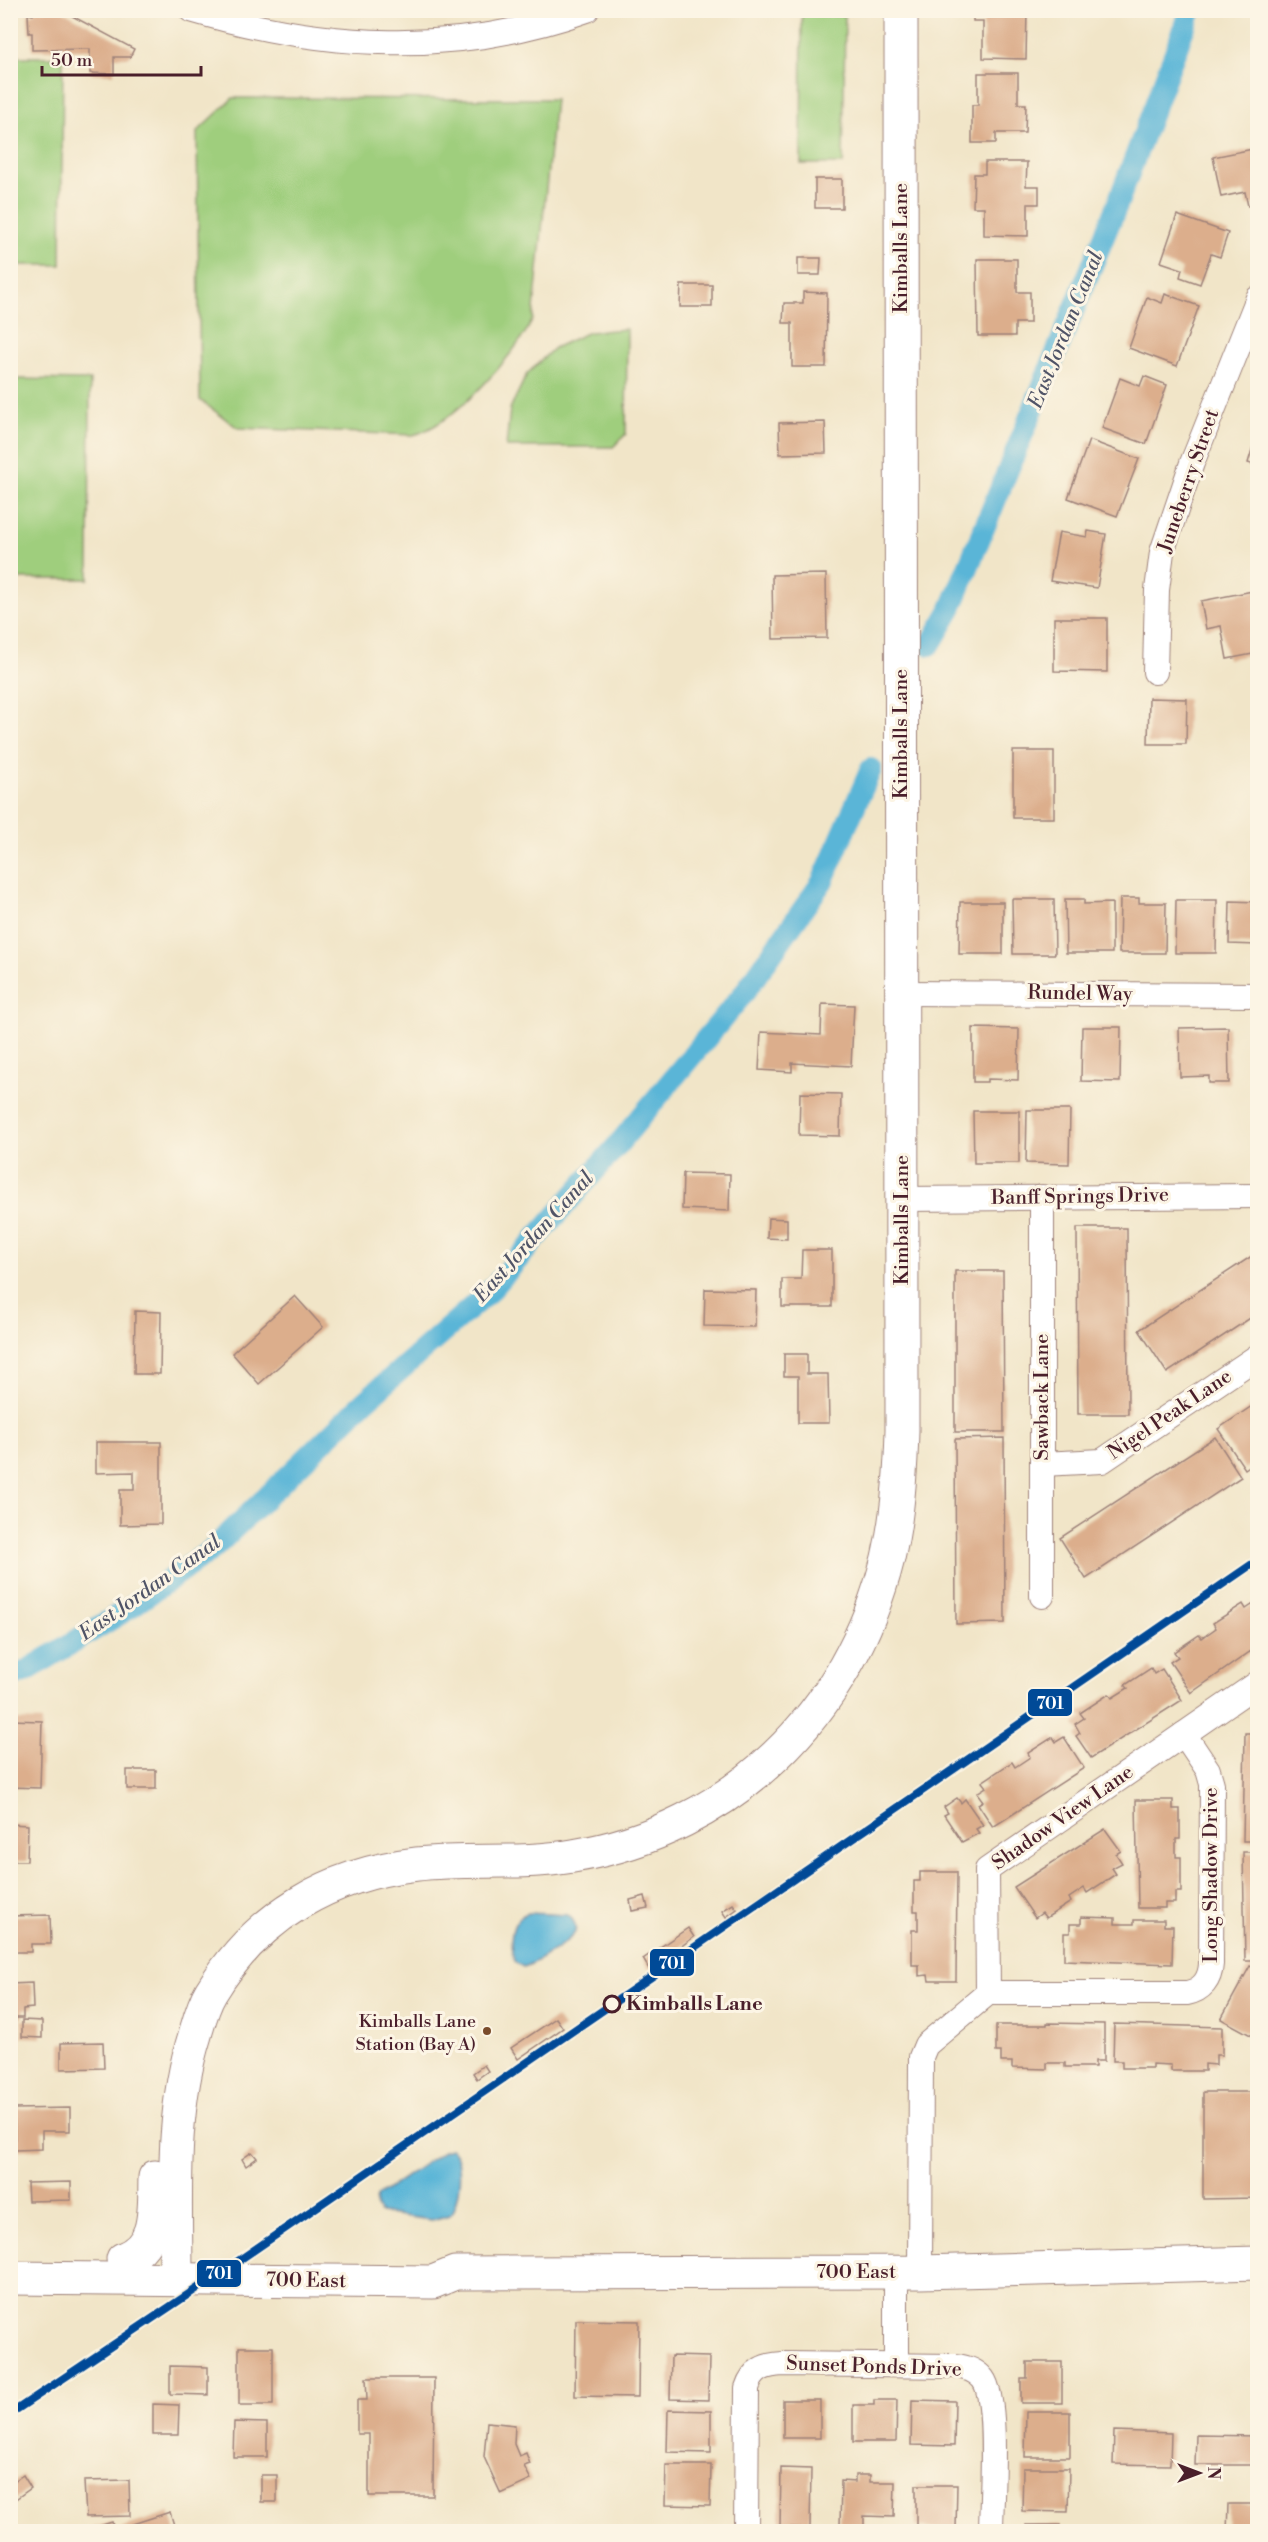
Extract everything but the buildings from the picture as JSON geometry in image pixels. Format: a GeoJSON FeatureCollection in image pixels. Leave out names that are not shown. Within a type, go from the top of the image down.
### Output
{"type":"FeatureCollection","features":[{"type":"Feature","properties":{"kind":"street"},"geometry":{"type":"LineString","coordinates":[[191,10],[300,37],[393,44],[479,37],[565,18],[587,10]]}},
{"type":"Feature","properties":{"kind":"street","name":"Kimballs Lane"},"geometry":{"type":"LineString","coordinates":[[183,2270],[179,2109],[191,2048],[209,1994],[244,1950],[279,1915],[297,1902],[327,1887],[364,1874],[418,1864],[545,1860],[592,1852],[637,1840],[687,1819],[713,1804],[765,1766],[790,1743],[825,1700],[854,1651],[878,1592],[890,1548],[901,1464],[901,10]]}},
{"type":"Feature","properties":{"kind":"street","name":"Juneberry Street"},"geometry":{"type":"LineString","coordinates":[[1155,672],[1157,590],[1162,552],[1192,463],[1257,298]]}},
{"type":"Feature","properties":{"kind":"street","name":"Rundel Way"},"geometry":{"type":"LineString","coordinates":[[902,993],[1257,995]]}},
{"type":"Feature","properties":{"kind":"street","name":"Banff Springs Drive"},"geometry":{"type":"LineString","coordinates":[[902,1199],[1257,1196]]}},
{"type":"Feature","properties":{"kind":"street","name":"Sawback Lane"},"geometry":{"type":"LineString","coordinates":[[1042,1197],[1042,1596]]}},
{"type":"Feature","properties":{"kind":"street","name":"Nigel Peak Lane"},"geometry":{"type":"LineString","coordinates":[[1042,1464],[1102,1461],[1257,1356]]}},
{"type":"Feature","properties":{"kind":"street","name":"Shadow View Lane"},"geometry":{"type":"LineString","coordinates":[[988,1993],[987,1870],[1257,1683]]}},
{"type":"Feature","properties":{"kind":"street","name":"Long Shadow Drive"},"geometry":{"type":"LineString","coordinates":[[988,1993],[1187,1993],[1199,1989],[1207,1981],[1211,1964],[1212,1784],[1208,1770],[1184,1734]]}},
{"type":"Feature","properties":{"kind":"street"},"geometry":{"type":"LineString","coordinates":[[896,2365],[908,2272],[921,2057],[926,2046],[988,1993]]}},
{"type":"Feature","properties":{"kind":"street"},"geometry":{"type":"LineString","coordinates":[[123,2259],[143,2247],[152,2230],[156,2121],[166,2063],[178,2033],[209,1994]]}},
{"type":"Feature","properties":{"kind":"street","name":"700 East"},"geometry":{"type":"LineString","coordinates":[[10,2259],[123,2259],[183,2270]]}},
{"type":"Feature","properties":{"kind":"street","name":"700 East"},"geometry":{"type":"LineString","coordinates":[[10,2278],[183,2270],[433,2282],[455,2273],[908,2272],[1257,2263]]}},
{"type":"Feature","properties":{"kind":"street","name":"Sunset Ponds Drive"},"geometry":{"type":"LineString","coordinates":[[746,2532],[747,2388],[761,2367],[775,2364],[963,2367],[977,2373],[986,2385],[991,2405],[991,2532]]}},
{"type":"Feature","properties":{"kind":"green space"},"geometry":{"type":"Polygon","coordinates":[[[802,14],[845,15],[843,164],[801,164],[802,14]]]}},
{"type":"Feature","properties":{"kind":"green space"},"geometry":{"type":"Polygon","coordinates":[[[11,57],[63,57],[61,265],[11,265],[11,57]]]}},
{"type":"Feature","properties":{"kind":"green space"},"geometry":{"type":"Polygon","coordinates":[[[233,98],[555,99],[533,319],[512,351],[481,387],[464,404],[429,429],[413,435],[238,428],[200,400],[197,132],[233,98]]]}},
{"type":"Feature","properties":{"kind":"green space"},"geometry":{"type":"Polygon","coordinates":[[[627,329],[626,434],[613,447],[506,447],[510,409],[527,374],[554,348],[589,332],[627,329]]]}},
{"type":"Feature","properties":{"kind":"green space"},"geometry":{"type":"Polygon","coordinates":[[[11,379],[90,380],[89,579],[11,579],[11,379]]]}},
{"type":"Feature","properties":{"kind":"water"},"geometry":{"type":"Polygon","coordinates":[[[529,1913],[568,1915],[575,1923],[576,1929],[572,1936],[559,1946],[523,1967],[514,1961],[511,1940],[518,1920],[529,1913]]]}},
{"type":"Feature","properties":{"kind":"water"},"geometry":{"type":"Polygon","coordinates":[[[450,2149],[458,2161],[459,2180],[456,2200],[450,2215],[431,2220],[379,2211],[376,2207],[378,2196],[443,2151],[450,2149]]]}},
{"type":"Feature","properties":{"kind":"waterway","name":"East Jordan Canal"},"geometry":{"type":"LineString","coordinates":[[930,645],[950,611],[1117,205],[1191,10]]}},
{"type":"Feature","properties":{"kind":"waterway","name":"East Jordan Canal"},"geometry":{"type":"LineString","coordinates":[[10,1678],[26,1671],[128,1609],[213,1549],[363,1403],[492,1289],[621,1141],[744,993],[822,882],[871,769]]}},
{"type":"Feature","properties":{"kind":"transit line","name":"701"},"geometry":{"type":"LineString","coordinates":[[10,2414],[238,2261],[1258,1560]]}},
{"type":"Feature","properties":{"kind":"place","name":"Kimballs Lane"},"geometry":{"type":"Point","coordinates":[612,2004]}},
{"type":"Feature","properties":{"kind":"place","name":"Kimballs Lane Station (Bay A)"},"geometry":{"type":"Point","coordinates":[487,2031]}}]}
